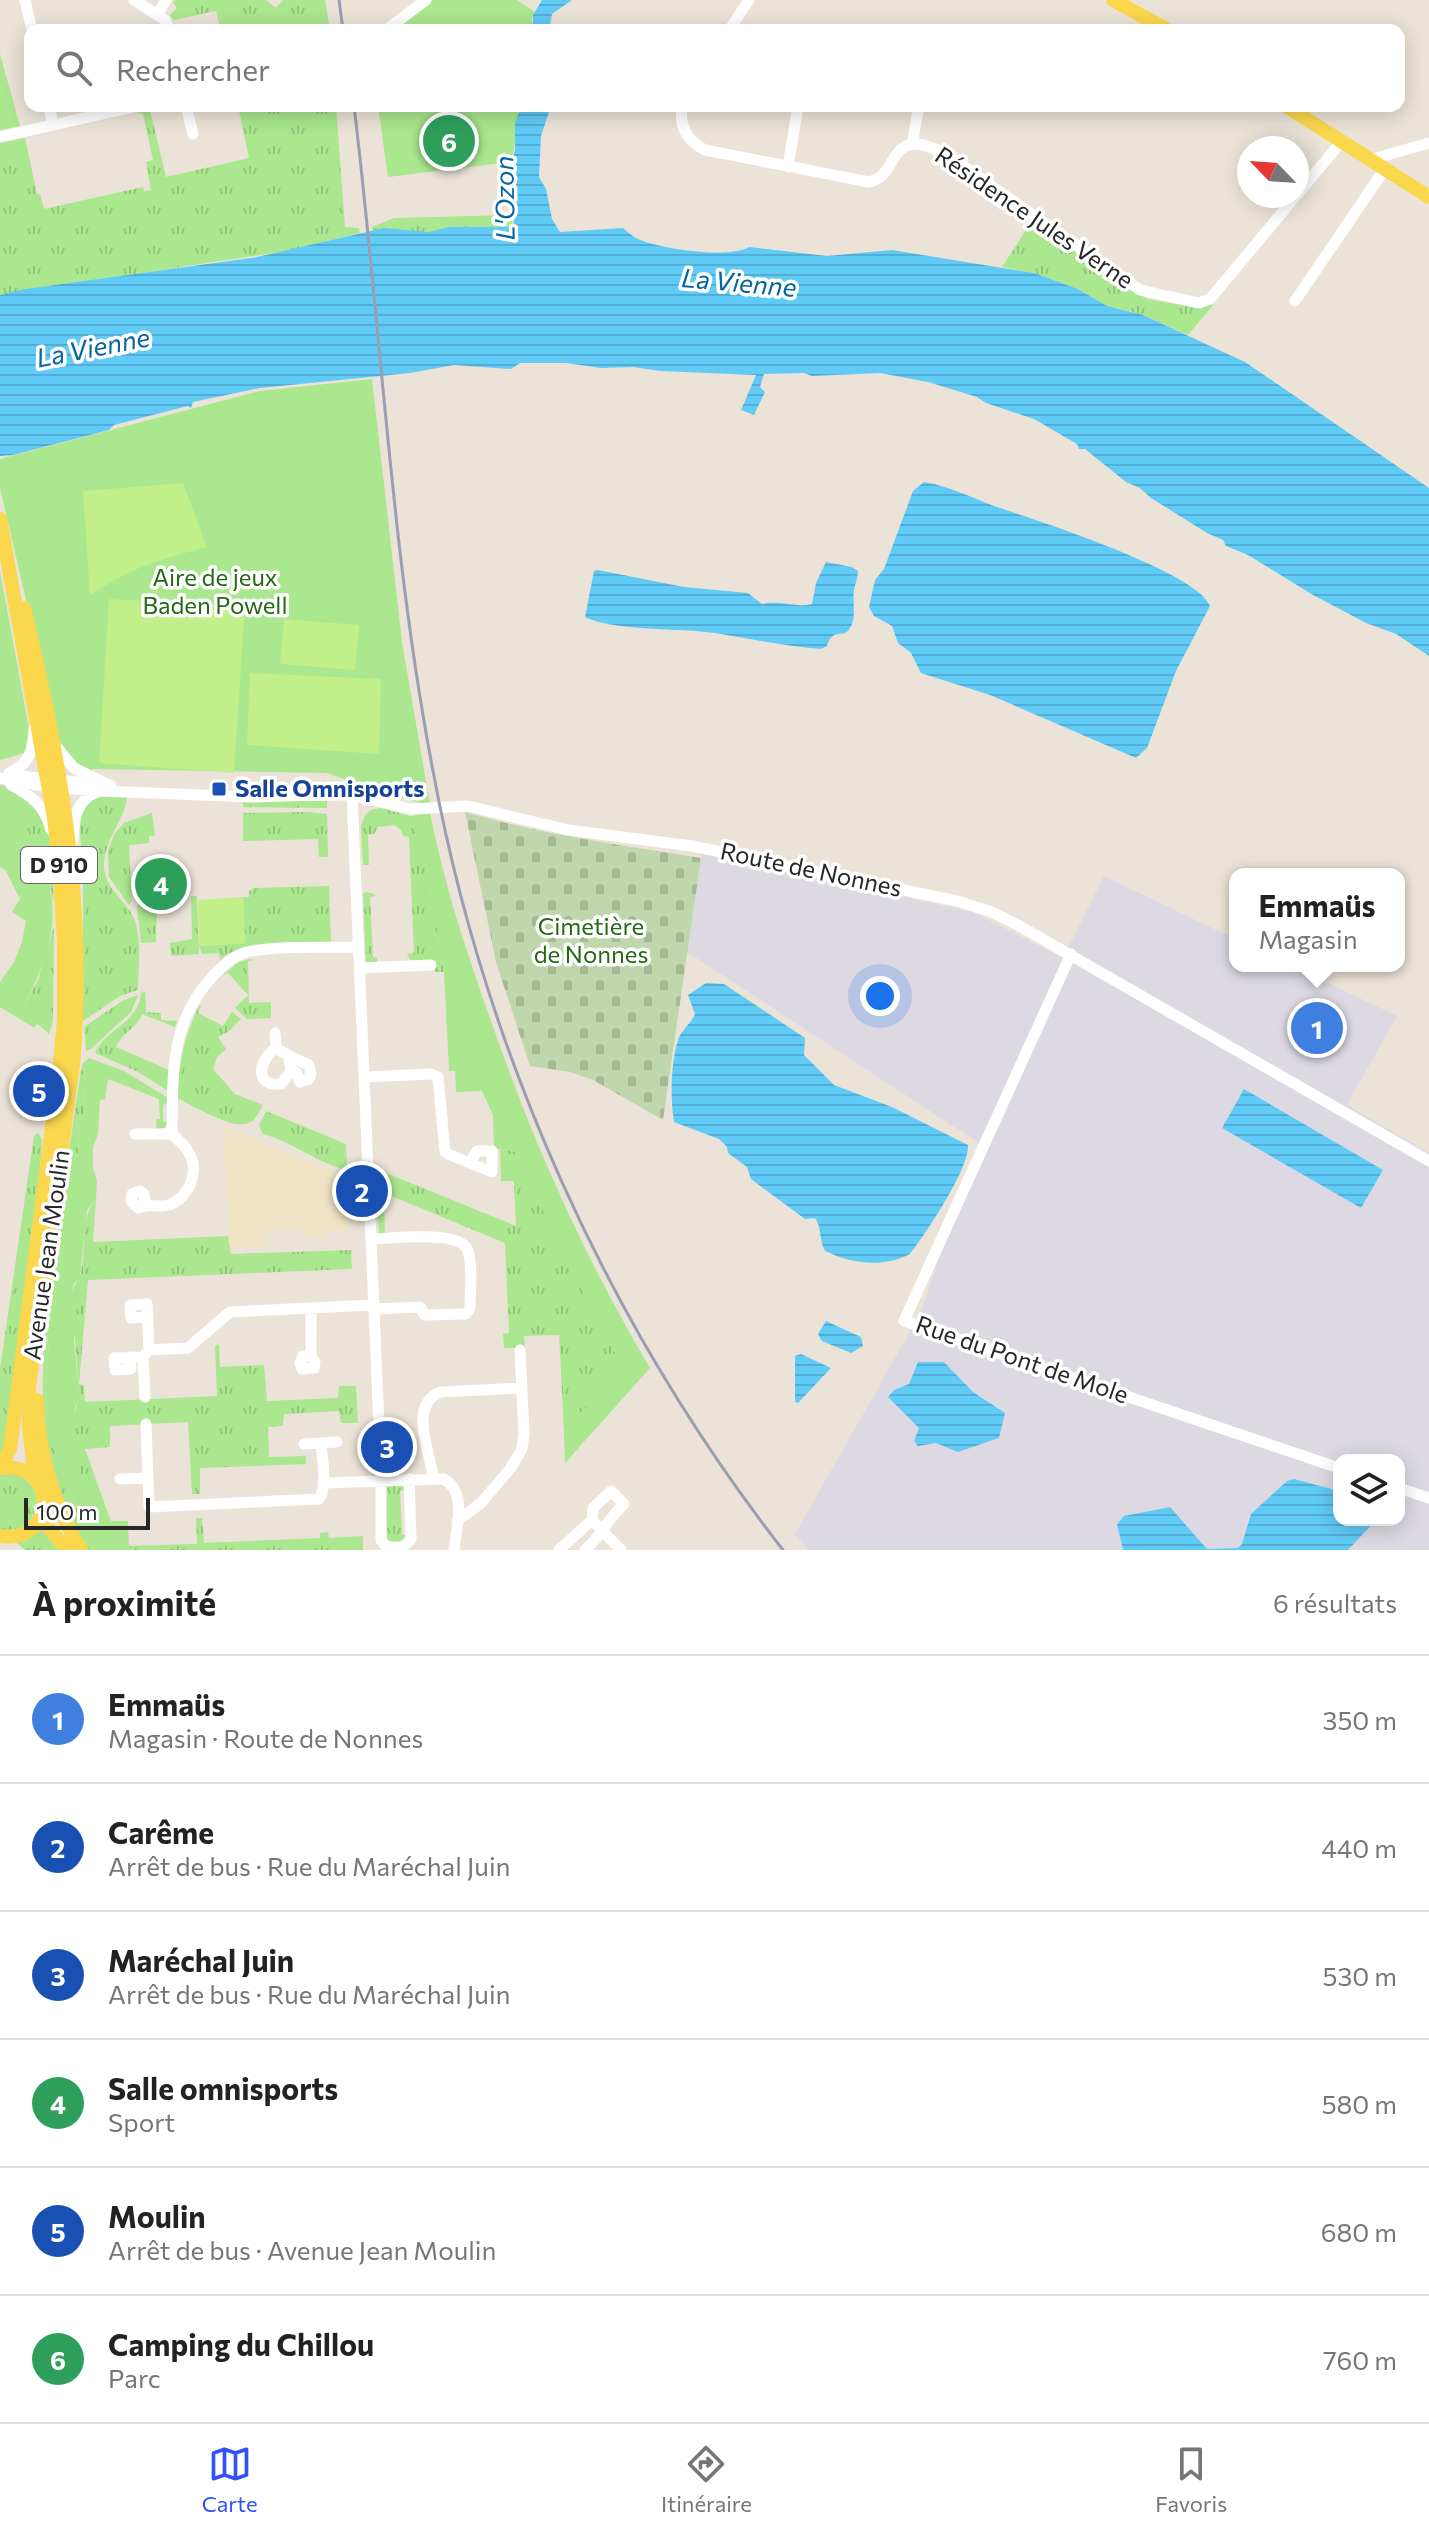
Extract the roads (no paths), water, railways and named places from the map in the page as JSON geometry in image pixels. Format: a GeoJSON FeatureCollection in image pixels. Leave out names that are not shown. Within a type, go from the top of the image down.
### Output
{"type":"FeatureCollection","features":[{"type":"Feature","properties":{"kind":"main road"},"geometry":{"type":"LineString","coordinates":[[1113,0],[1157,24]]}},
{"type":"Feature","properties":{"kind":"main road"},"geometry":{"type":"LineString","coordinates":[[1295,112],[1429,197]]}},
{"type":"Feature","properties":{"kind":"main road","name":"Avenue Jean Moulin"},"geometry":{"type":"LineString","coordinates":[[0,519],[35,713],[72,851],[76,905],[76,1036],[28,1403],[35,1479],[44,1496],[42,1515]]}},
{"type":"Feature","properties":{"kind":"main road","name":"Avenue Jean Moulin"},"geometry":{"type":"LineString","coordinates":[[0,1468],[10,1449],[59,1073],[64,1005],[54,743],[24,607],[8,558]]}},
{"type":"Feature","properties":{"kind":"main road","name":"D 910"},"geometry":{"type":"LineString","coordinates":[[42,1304],[37,1404],[39,1428],[48,1473],[66,1522],[81,1550]]}},
{"type":"Feature","properties":{"kind":"main road"},"geometry":{"type":"LineString","coordinates":[[0,1468],[19,1468],[35,1479]]}},
{"type":"Feature","properties":{"kind":"main road"},"geometry":{"type":"LineString","coordinates":[[2,1536],[27,1532],[42,1515],[67,1550]]}},
{"type":"Feature","properties":{"kind":"main road"},"geometry":{"type":"LineString","coordinates":[[2,1536],[21,1550]]}},
{"type":"Feature","properties":{"kind":"street"},"geometry":{"type":"LineString","coordinates":[[25,0],[31,24]]}},
{"type":"Feature","properties":{"kind":"street"},"geometry":{"type":"LineString","coordinates":[[134,0],[168,24]]}},
{"type":"Feature","properties":{"kind":"street"},"geometry":{"type":"LineString","coordinates":[[157,15],[166,0]]}},
{"type":"Feature","properties":{"kind":"street"},"geometry":{"type":"LineString","coordinates":[[394,24],[426,0]]}},
{"type":"Feature","properties":{"kind":"street"},"geometry":{"type":"LineString","coordinates":[[733,24],[749,0]]}},
{"type":"Feature","properties":{"kind":"street"},"geometry":{"type":"LineString","coordinates":[[50,112],[53,125]]}},
{"type":"Feature","properties":{"kind":"street"},"geometry":{"type":"LineString","coordinates":[[0,137],[111,112]]}},
{"type":"Feature","properties":{"kind":"street"},"geometry":{"type":"LineString","coordinates":[[188,112],[193,134]]}},
{"type":"Feature","properties":{"kind":"street","name":"Résidence Jules Verne"},"geometry":{"type":"LineString","coordinates":[[682,112],[686,135],[698,147],[869,182],[876,181],[903,147],[912,144],[930,147],[949,156],[1140,290],[1199,303],[1210,299],[1285,208]]}},
{"type":"Feature","properties":{"kind":"street"},"geometry":{"type":"LineString","coordinates":[[788,167],[797,112]]}},
{"type":"Feature","properties":{"kind":"street","name":"Résidence Jules Verne"},"geometry":{"type":"LineString","coordinates":[[912,144],[918,112]]}},
{"type":"Feature","properties":{"kind":"street","name":"Résidence Jules Verne"},"geometry":{"type":"LineString","coordinates":[[1309,180],[1341,142]]}},
{"type":"Feature","properties":{"kind":"street"},"geometry":{"type":"LineString","coordinates":[[1295,301],[1378,166],[1376,158],[1429,143]]}},
{"type":"Feature","properties":{"kind":"street"},"geometry":{"type":"LineString","coordinates":[[1,777],[19,769],[31,755],[35,713]]}},
{"type":"Feature","properties":{"kind":"street","name":"Route de Nonnes"},"geometry":{"type":"LineString","coordinates":[[54,743],[61,756],[74,768],[106,788]]}},
{"type":"Feature","properties":{"kind":"street"},"geometry":{"type":"LineString","coordinates":[[1,777],[33,798],[44,810],[60,873]]}},
{"type":"Feature","properties":{"kind":"street","name":"Route de Nonnes"},"geometry":{"type":"LineString","coordinates":[[1,777],[131,791],[238,797],[352,795],[426,810],[452,805],[468,806],[568,830],[692,846],[957,901],[992,912],[1071,954],[1429,1161]]}},
{"type":"Feature","properties":{"kind":"street"},"geometry":{"type":"LineString","coordinates":[[72,851],[74,819],[79,807],[87,797],[106,788]]}},
{"type":"Feature","properties":{"kind":"street"},"geometry":{"type":"LineString","coordinates":[[352,795],[382,1543],[386,1547],[403,1547],[411,1539],[409,1479]]}},
{"type":"Feature","properties":{"kind":"street"},"geometry":{"type":"LineString","coordinates":[[145,1204],[161,1206],[176,1201],[191,1182],[194,1169],[191,1156],[172,1134],[177,1041],[189,1008],[215,973],[245,953],[358,947]]}},
{"type":"Feature","properties":{"kind":"street","name":"Rue du Pont de Mole"},"geometry":{"type":"LineString","coordinates":[[1071,954],[904,1321],[1333,1466]]}},
{"type":"Feature","properties":{"kind":"street"},"geometry":{"type":"LineString","coordinates":[[359,968],[431,965]]}},
{"type":"Feature","properties":{"kind":"street"},"geometry":{"type":"LineString","coordinates":[[275,1033],[276,1048]]}},
{"type":"Feature","properties":{"kind":"street"},"geometry":{"type":"LineString","coordinates":[[276,1048],[289,1056],[298,1071],[281,1084],[274,1085],[265,1080],[260,1070],[262,1061],[276,1048]]}},
{"type":"Feature","properties":{"kind":"street"},"geometry":{"type":"LineString","coordinates":[[364,1077],[431,1074],[438,1077],[445,1152],[470,1163]]}},
{"type":"Feature","properties":{"kind":"street"},"geometry":{"type":"LineString","coordinates":[[135,1134],[172,1134]]}},
{"type":"Feature","properties":{"kind":"street"},"geometry":{"type":"LineString","coordinates":[[130,1357],[188,1348],[230,1312],[420,1307],[425,1315],[466,1314],[470,1308],[466,1247],[449,1237],[371,1239]]}},
{"type":"Feature","properties":{"kind":"street"},"geometry":{"type":"LineString","coordinates":[[311,1309],[311,1356]]}},
{"type":"Feature","properties":{"kind":"street"},"geometry":{"type":"LineString","coordinates":[[145,1397],[148,1317]]}},
{"type":"Feature","properties":{"kind":"street"},"geometry":{"type":"LineString","coordinates":[[457,1521],[481,1503],[519,1456],[524,1433],[520,1350]]}},
{"type":"Feature","properties":{"kind":"street"},"geometry":{"type":"LineString","coordinates":[[433,1477],[424,1428],[425,1408],[431,1398],[441,1392],[522,1388]]}},
{"type":"Feature","properties":{"kind":"street"},"geometry":{"type":"LineString","coordinates":[[146,1424],[149,1507],[319,1499],[323,1494],[321,1443]]}},
{"type":"Feature","properties":{"kind":"street"},"geometry":{"type":"LineString","coordinates":[[304,1444],[337,1442]]}},
{"type":"Feature","properties":{"kind":"street"},"geometry":{"type":"LineString","coordinates":[[323,1483],[433,1477],[449,1482],[457,1491],[454,1550]]}},
{"type":"Feature","properties":{"kind":"street"},"geometry":{"type":"LineString","coordinates":[[120,1479],[148,1478]]}},
{"type":"Feature","properties":{"kind":"street"},"geometry":{"type":"LineString","coordinates":[[1405,1490],[1429,1498]]}},
{"type":"Feature","properties":{"kind":"street"},"geometry":{"type":"LineString","coordinates":[[559,1550],[592,1520],[593,1508],[611,1491],[624,1504],[606,1521],[603,1533],[585,1550]]}},
{"type":"Feature","properties":{"kind":"street"},"geometry":{"type":"LineString","coordinates":[[592,1520],[621,1550]]}},
{"type":"Feature","properties":{"kind":"water"},"geometry":{"type":"Polygon","coordinates":[[[542,0],[572,0],[552,14],[550,24],[533,24],[533,15],[542,0]]]}},
{"type":"Feature","properties":{"kind":"water","name":"La Vienne"},"geometry":{"type":"Polygon","coordinates":[[[519,112],[549,112],[541,136],[539,177],[546,189],[552,219],[560,232],[623,228],[648,243],[711,252],[739,251],[749,247],[827,256],[892,250],[1034,273],[1078,289],[1107,306],[1143,315],[1245,362],[1429,488],[1429,656],[1396,634],[1366,623],[1248,555],[1226,546],[1223,540],[1126,482],[1085,449],[1079,449],[1077,444],[1034,419],[928,382],[880,373],[812,376],[804,373],[764,374],[760,387],[765,392],[754,415],[741,410],[756,375],[633,367],[601,368],[566,363],[520,363],[511,369],[454,365],[410,373],[260,388],[193,402],[191,408],[188,406],[114,425],[109,430],[0,456],[0,295],[257,257],[384,228],[429,232],[449,227],[513,227],[515,213],[512,194],[515,180],[510,165],[515,150],[515,122],[519,112]]]}},
{"type":"Feature","properties":{"kind":"water"},"geometry":{"type":"Polygon","coordinates":[[[924,482],[1076,534],[1147,563],[1199,592],[1210,606],[1176,671],[1147,748],[1136,758],[990,695],[921,673],[911,653],[898,643],[892,626],[874,616],[869,607],[875,580],[884,569],[913,491],[924,482]]]}},
{"type":"Feature","properties":{"kind":"water"},"geometry":{"type":"Polygon","coordinates":[[[826,562],[852,567],[858,574],[852,624],[844,633],[832,636],[827,646],[821,649],[715,633],[612,625],[585,617],[594,571],[598,570],[684,587],[748,593],[762,604],[806,605],[812,604],[816,583],[826,562]]]}},
{"type":"Feature","properties":{"kind":"water"},"geometry":{"type":"Polygon","coordinates":[[[706,983],[724,984],[805,1038],[804,1055],[834,1085],[892,1107],[968,1145],[967,1156],[954,1185],[910,1254],[889,1261],[868,1263],[825,1251],[815,1218],[805,1219],[751,1179],[747,1167],[728,1153],[727,1147],[719,1139],[674,1122],[674,1059],[679,1036],[695,1014],[688,995],[706,983]]]}},
{"type":"Feature","properties":{"kind":"water"},"geometry":{"type":"Polygon","coordinates":[[[1244,1089],[1383,1170],[1361,1208],[1222,1128],[1244,1089]]]}},
{"type":"Feature","properties":{"kind":"water"},"geometry":{"type":"Polygon","coordinates":[[[826,1321],[861,1337],[863,1346],[851,1353],[822,1341],[818,1334],[826,1321]]]}},
{"type":"Feature","properties":{"kind":"water"},"geometry":{"type":"Polygon","coordinates":[[[801,1354],[831,1368],[798,1403],[795,1402],[795,1356],[801,1354]]]}},
{"type":"Feature","properties":{"kind":"water"},"geometry":{"type":"Polygon","coordinates":[[[918,1362],[944,1362],[973,1392],[1005,1413],[999,1438],[958,1452],[936,1443],[918,1446],[914,1441],[919,1428],[888,1397],[894,1390],[909,1384],[918,1362]]]}},
{"type":"Feature","properties":{"kind":"water"},"geometry":{"type":"Polygon","coordinates":[[[1294,1479],[1333,1489],[1333,1526],[1370,1526],[1348,1550],[1123,1550],[1117,1524],[1124,1516],[1170,1507],[1207,1549],[1238,1548],[1251,1514],[1287,1481],[1294,1479]]]}},
{"type":"Feature","properties":{"kind":"railway"},"geometry":{"type":"LineString","coordinates":[[339,0],[342,24]]}},
{"type":"Feature","properties":{"kind":"railway"},"geometry":{"type":"LineString","coordinates":[[355,112],[397,523],[419,689],[456,876],[485,979],[520,1081],[562,1181],[609,1278],[661,1372],[720,1463],[783,1550]]}},
{"type":"Feature","properties":{"kind":"place","name":"Camping du Chillou"},"geometry":{"type":"Point","coordinates":[449,141]}},
{"type":"Feature","properties":{"kind":"place","name":"Salle Omnisports"},"geometry":{"type":"Point","coordinates":[219,789]}},
{"type":"Feature","properties":{"kind":"place","name":"Salle omnisports"},"geometry":{"type":"Point","coordinates":[161,884]}},
{"type":"Feature","properties":{"kind":"place","name":"Emmaüs"},"geometry":{"type":"Point","coordinates":[1317,1028]}},
{"type":"Feature","properties":{"kind":"place","name":"Moulin"},"geometry":{"type":"Point","coordinates":[39,1091]}},
{"type":"Feature","properties":{"kind":"place","name":"Carême"},"geometry":{"type":"Point","coordinates":[362,1191]}},
{"type":"Feature","properties":{"kind":"place","name":"Maréchal Juin"},"geometry":{"type":"Point","coordinates":[387,1447]}},
{"type":"Feature","properties":{"kind":"water label","name":"L'Ozon"},"geometry":{"type":"Point","coordinates":[505,198]}},
{"type":"Feature","properties":{"kind":"park label","name":"Aire de jeux Baden Powell"},"geometry":{"type":"Point","coordinates":[215,592]}},
{"type":"Feature","properties":{"kind":"park label","name":"Cimetière de Nonnes"},"geometry":{"type":"Point","coordinates":[591,941]}}]}
